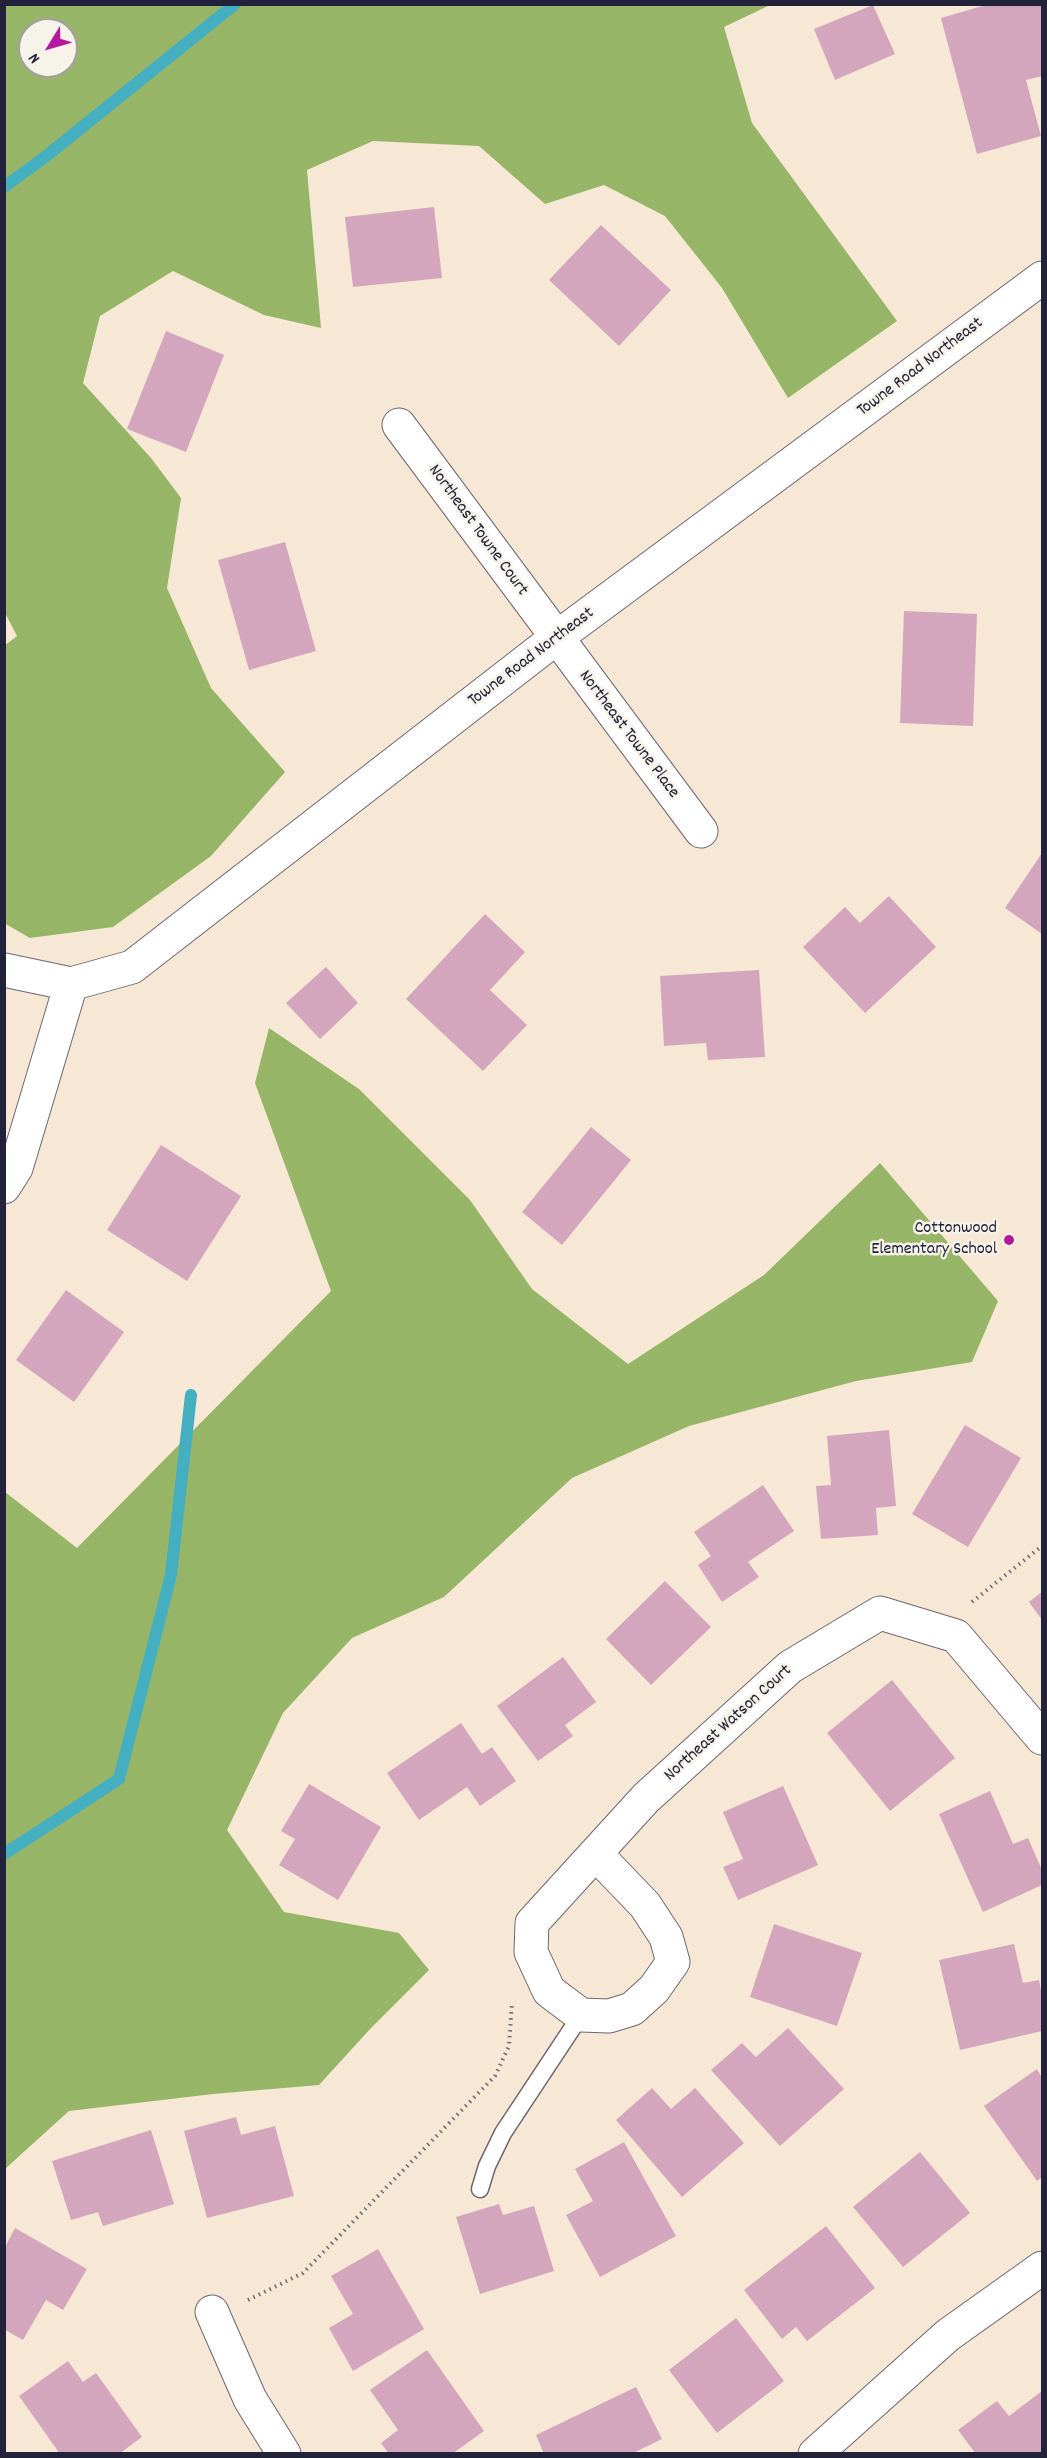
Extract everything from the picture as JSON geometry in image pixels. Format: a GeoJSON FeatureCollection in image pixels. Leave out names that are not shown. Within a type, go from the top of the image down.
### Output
{"type":"FeatureCollection","features":[{"type":"Feature","properties":{"kind":"street","name":"Towne Road Northeast"},"geometry":{"type":"LineString","coordinates":[[4,970],[71,984],[132,967],[556,638],[1042,278]]}},
{"type":"Feature","properties":{"kind":"street","name":"Northeast Towne Court"},"geometry":{"type":"LineString","coordinates":[[399,424],[556,638]]}},
{"type":"Feature","properties":{"kind":"street","name":"Northeast Towne Place"},"geometry":{"type":"LineString","coordinates":[[556,638],[701,831]]}},
{"type":"Feature","properties":{"kind":"street"},"geometry":{"type":"LineString","coordinates":[[4,1187],[16,1168],[71,984]]}},
{"type":"Feature","properties":{"kind":"street","name":"Northeast Watson Court"},"geometry":{"type":"LineString","coordinates":[[580,2015],[549,1991],[531,1952],[532,1923],[646,1798],[790,1667],[880,1613],[956,1636],[1042,1738]]}},
{"type":"Feature","properties":{"kind":"street"},"geometry":{"type":"LineString","coordinates":[[580,2015],[609,2016],[632,2009],[654,1989],[673,1962],[666,1937],[645,1905],[596,1854]]}},
{"type":"Feature","properties":{"kind":"street"},"geometry":{"type":"LineString","coordinates":[[815,2454],[948,2335],[1042,2268]]}},
{"type":"Feature","properties":{"kind":"street"},"geometry":{"type":"LineString","coordinates":[[212,2312],[250,2399],[284,2454]]}},
{"type":"Feature","properties":{"kind":"lane"},"geometry":{"type":"LineString","coordinates":[[480,2189],[487,2166],[503,2133],[580,2015]]}},
{"type":"Feature","properties":{"kind":"path"},"geometry":{"type":"LineString","coordinates":[[941,1632],[962,1610],[1042,1546]]}},
{"type":"Feature","properties":{"kind":"path"},"geometry":{"type":"LineString","coordinates":[[212,2312],[254,2298],[303,2273],[495,2076],[509,2046],[510,2008],[531,1952]]}},
{"type":"Feature","properties":{"kind":"green space"},"geometry":{"type":"Polygon","coordinates":[[[5,4],[770,5],[724,27],[752,123],[897,321],[788,398],[722,288],[665,216],[604,185],[545,204],[479,146],[373,141],[307,170],[321,328],[264,315],[173,271],[100,316],[83,383],[151,458],[181,498],[167,588],[211,688],[285,772],[211,856],[113,927],[30,938],[4,923],[4,646],[17,636],[4,611],[5,4]]]}},
{"type":"Feature","properties":{"kind":"green space"},"geometry":{"type":"Polygon","coordinates":[[[269,1028],[359,1089],[470,1200],[532,1289],[628,1364],[764,1275],[880,1163],[998,1301],[972,1362],[856,1381],[689,1426],[572,1478],[444,1597],[352,1638],[283,1713],[227,1830],[284,1912],[399,1933],[429,1970],[371,2028],[319,2085],[213,2094],[69,2111],[5,2169],[5,1492],[77,1548],[331,1291],[255,1083],[269,1028]]]}},
{"type":"Feature","properties":{"kind":"building"},"geometry":{"type":"Polygon","coordinates":[[[989,4],[1042,4],[1042,76],[1026,80],[1041,136],[977,154],[941,18],[989,4]]]}},
{"type":"Feature","properties":{"kind":"building"},"geometry":{"type":"Polygon","coordinates":[[[873,5],[895,54],[835,80],[814,29],[873,5]]]}},
{"type":"Feature","properties":{"kind":"building"},"geometry":{"type":"Polygon","coordinates":[[[434,207],[442,278],[353,287],[345,217],[434,207]]]}},
{"type":"Feature","properties":{"kind":"building"},"geometry":{"type":"Polygon","coordinates":[[[601,225],[671,290],[619,346],[549,280],[601,225]]]}},
{"type":"Feature","properties":{"kind":"building"},"geometry":{"type":"Polygon","coordinates":[[[166,331],[224,355],[186,452],[127,429],[166,331]]]}},
{"type":"Feature","properties":{"kind":"building"},"geometry":{"type":"Polygon","coordinates":[[[285,542],[316,651],[249,670],[218,560],[285,542]]]}},
{"type":"Feature","properties":{"kind":"building"},"geometry":{"type":"Polygon","coordinates":[[[904,611],[977,614],[973,726],[900,723],[904,611]]]}},
{"type":"Feature","properties":{"kind":"building"},"geometry":{"type":"Polygon","coordinates":[[[1042,853],[1042,934],[1005,908],[1042,853]]]}},
{"type":"Feature","properties":{"kind":"building"},"geometry":{"type":"Polygon","coordinates":[[[889,896],[936,947],[865,1013],[803,947],[845,907],[860,923],[889,896]]]}},
{"type":"Feature","properties":{"kind":"building"},"geometry":{"type":"Polygon","coordinates":[[[485,914],[525,952],[490,990],[527,1025],[483,1071],[406,999],[485,914]]]}},
{"type":"Feature","properties":{"kind":"building"},"geometry":{"type":"Polygon","coordinates":[[[326,967],[358,1003],[320,1039],[286,1003],[326,967]]]}},
{"type":"Feature","properties":{"kind":"building"},"geometry":{"type":"Polygon","coordinates":[[[759,970],[765,1057],[708,1060],[706,1043],[664,1046],[660,976],[759,970]]]}},
{"type":"Feature","properties":{"kind":"building"},"geometry":{"type":"Polygon","coordinates":[[[591,1127],[631,1160],[562,1245],[522,1212],[591,1127]]]}},
{"type":"Feature","properties":{"kind":"building"},"geometry":{"type":"Polygon","coordinates":[[[161,1145],[241,1196],[187,1281],[107,1230],[161,1145]]]}},
{"type":"Feature","properties":{"kind":"building"},"geometry":{"type":"Polygon","coordinates":[[[66,1290],[124,1332],[74,1402],[16,1360],[66,1290]]]}},
{"type":"Feature","properties":{"kind":"building"},"geometry":{"type":"Polygon","coordinates":[[[965,1425],[1021,1458],[968,1547],[912,1514],[965,1425]]]}},
{"type":"Feature","properties":{"kind":"building"},"geometry":{"type":"Polygon","coordinates":[[[889,1430],[896,1506],[876,1508],[878,1535],[821,1539],[816,1486],[831,1485],[827,1436],[889,1430]]]}},
{"type":"Feature","properties":{"kind":"building"},"geometry":{"type":"Polygon","coordinates":[[[763,1485],[794,1531],[748,1562],[759,1577],[722,1602],[698,1565],[711,1556],[694,1532],[763,1485]]]}},
{"type":"Feature","properties":{"kind":"building"},"geometry":{"type":"Polygon","coordinates":[[[665,1581],[711,1627],[651,1685],[606,1639],[665,1581]]]}},
{"type":"Feature","properties":{"kind":"building"},"geometry":{"type":"Polygon","coordinates":[[[1042,1592],[1042,1620],[1029,1602],[1042,1592]]]}},
{"type":"Feature","properties":{"kind":"building"},"geometry":{"type":"Polygon","coordinates":[[[563,1657],[596,1702],[565,1725],[573,1736],[538,1761],[497,1706],[563,1657]]]}},
{"type":"Feature","properties":{"kind":"building"},"geometry":{"type":"Polygon","coordinates":[[[892,1680],[955,1758],[890,1811],[827,1733],[892,1680]]]}},
{"type":"Feature","properties":{"kind":"building"},"geometry":{"type":"Polygon","coordinates":[[[461,1723],[482,1754],[492,1747],[516,1781],[480,1806],[467,1787],[419,1820],[387,1773],[461,1723]]]}},
{"type":"Feature","properties":{"kind":"building"},"geometry":{"type":"Polygon","coordinates":[[[309,1784],[381,1827],[338,1900],[279,1865],[295,1839],[281,1831],[309,1784]]]}},
{"type":"Feature","properties":{"kind":"building"},"geometry":{"type":"Polygon","coordinates":[[[783,1786],[818,1865],[738,1900],[723,1867],[743,1859],[723,1812],[783,1786]]]}},
{"type":"Feature","properties":{"kind":"building"},"geometry":{"type":"Polygon","coordinates":[[[990,1791],[1013,1844],[1028,1838],[1042,1870],[1042,1885],[983,1912],[939,1814],[990,1791]]]}},
{"type":"Feature","properties":{"kind":"building"},"geometry":{"type":"Polygon","coordinates":[[[774,1924],[862,1953],[837,2026],[750,1997],[774,1924]]]}},
{"type":"Feature","properties":{"kind":"building"},"geometry":{"type":"Polygon","coordinates":[[[1014,1944],[1023,1983],[1039,1980],[1042,1996],[1042,2031],[960,2050],[939,1960],[1014,1944]]]}},
{"type":"Feature","properties":{"kind":"building"},"geometry":{"type":"Polygon","coordinates":[[[788,2028],[844,2089],[780,2146],[711,2070],[742,2043],[756,2057],[788,2028]]]}},
{"type":"Feature","properties":{"kind":"building"},"geometry":{"type":"Polygon","coordinates":[[[1037,2069],[1042,2078],[1042,2177],[1037,2181],[984,2106],[1037,2069]]]}},
{"type":"Feature","properties":{"kind":"building"},"geometry":{"type":"Polygon","coordinates":[[[652,2088],[671,2109],[695,2088],[744,2143],[682,2197],[616,2120],[652,2088]]]}},
{"type":"Feature","properties":{"kind":"building"},"geometry":{"type":"Polygon","coordinates":[[[236,2117],[241,2135],[275,2126],[294,2196],[207,2218],[184,2131],[236,2117]]]}},
{"type":"Feature","properties":{"kind":"building"},"geometry":{"type":"Polygon","coordinates":[[[151,2130],[174,2204],[103,2226],[98,2212],[71,2220],[52,2161],[151,2130]]]}},
{"type":"Feature","properties":{"kind":"building"},"geometry":{"type":"Polygon","coordinates":[[[624,2142],[676,2236],[600,2277],[566,2215],[593,2201],[575,2169],[624,2142]]]}},
{"type":"Feature","properties":{"kind":"building"},"geometry":{"type":"Polygon","coordinates":[[[920,2152],[970,2213],[903,2267],[853,2207],[920,2152]]]}},
{"type":"Feature","properties":{"kind":"building"},"geometry":{"type":"Polygon","coordinates":[[[499,2204],[503,2215],[534,2206],[554,2271],[480,2294],[456,2217],[499,2204]]]}},
{"type":"Feature","properties":{"kind":"building"},"geometry":{"type":"Polygon","coordinates":[[[826,2226],[875,2288],[807,2341],[796,2327],[782,2339],[744,2290],[826,2226]]]}},
{"type":"Feature","properties":{"kind":"building"},"geometry":{"type":"Polygon","coordinates":[[[15,2228],[87,2269],[63,2310],[46,2300],[23,2340],[5,2330],[5,2247],[15,2228]]]}},
{"type":"Feature","properties":{"kind":"building"},"geometry":{"type":"Polygon","coordinates":[[[378,2249],[424,2329],[353,2371],[329,2328],[353,2314],[331,2276],[378,2249]]]}},
{"type":"Feature","properties":{"kind":"building"},"geometry":{"type":"Polygon","coordinates":[[[736,2318],[784,2381],[717,2433],[669,2370],[736,2318]]]}},
{"type":"Feature","properties":{"kind":"building"},"geometry":{"type":"Polygon","coordinates":[[[427,2350],[484,2431],[452,2454],[389,2454],[381,2443],[398,2430],[370,2390],[427,2350]]]}},
{"type":"Feature","properties":{"kind":"building"},"geometry":{"type":"Polygon","coordinates":[[[68,2361],[83,2382],[96,2373],[142,2437],[119,2454],[60,2454],[19,2396],[68,2361]]]}},
{"type":"Feature","properties":{"kind":"building"},"geometry":{"type":"Polygon","coordinates":[[[636,2387],[662,2439],[631,2454],[544,2454],[536,2435],[636,2387]]]}},
{"type":"Feature","properties":{"kind":"building"},"geometry":{"type":"Polygon","coordinates":[[[1042,2391],[1042,2454],[976,2454],[958,2430],[997,2401],[1009,2416],[1042,2391]]]}},
{"type":"Feature","properties":{"kind":"waterway"},"geometry":{"type":"LineString","coordinates":[[4,187],[45,157],[235,4]]}},
{"type":"Feature","properties":{"kind":"waterway"},"geometry":{"type":"LineString","coordinates":[[4,1854],[119,1779],[171,1575],[191,1395]]}},
{"type":"Feature","properties":{"kind":"place","name":"Cottonwood Elementary School"},"geometry":{"type":"Point","coordinates":[1009,1240]}}]}
